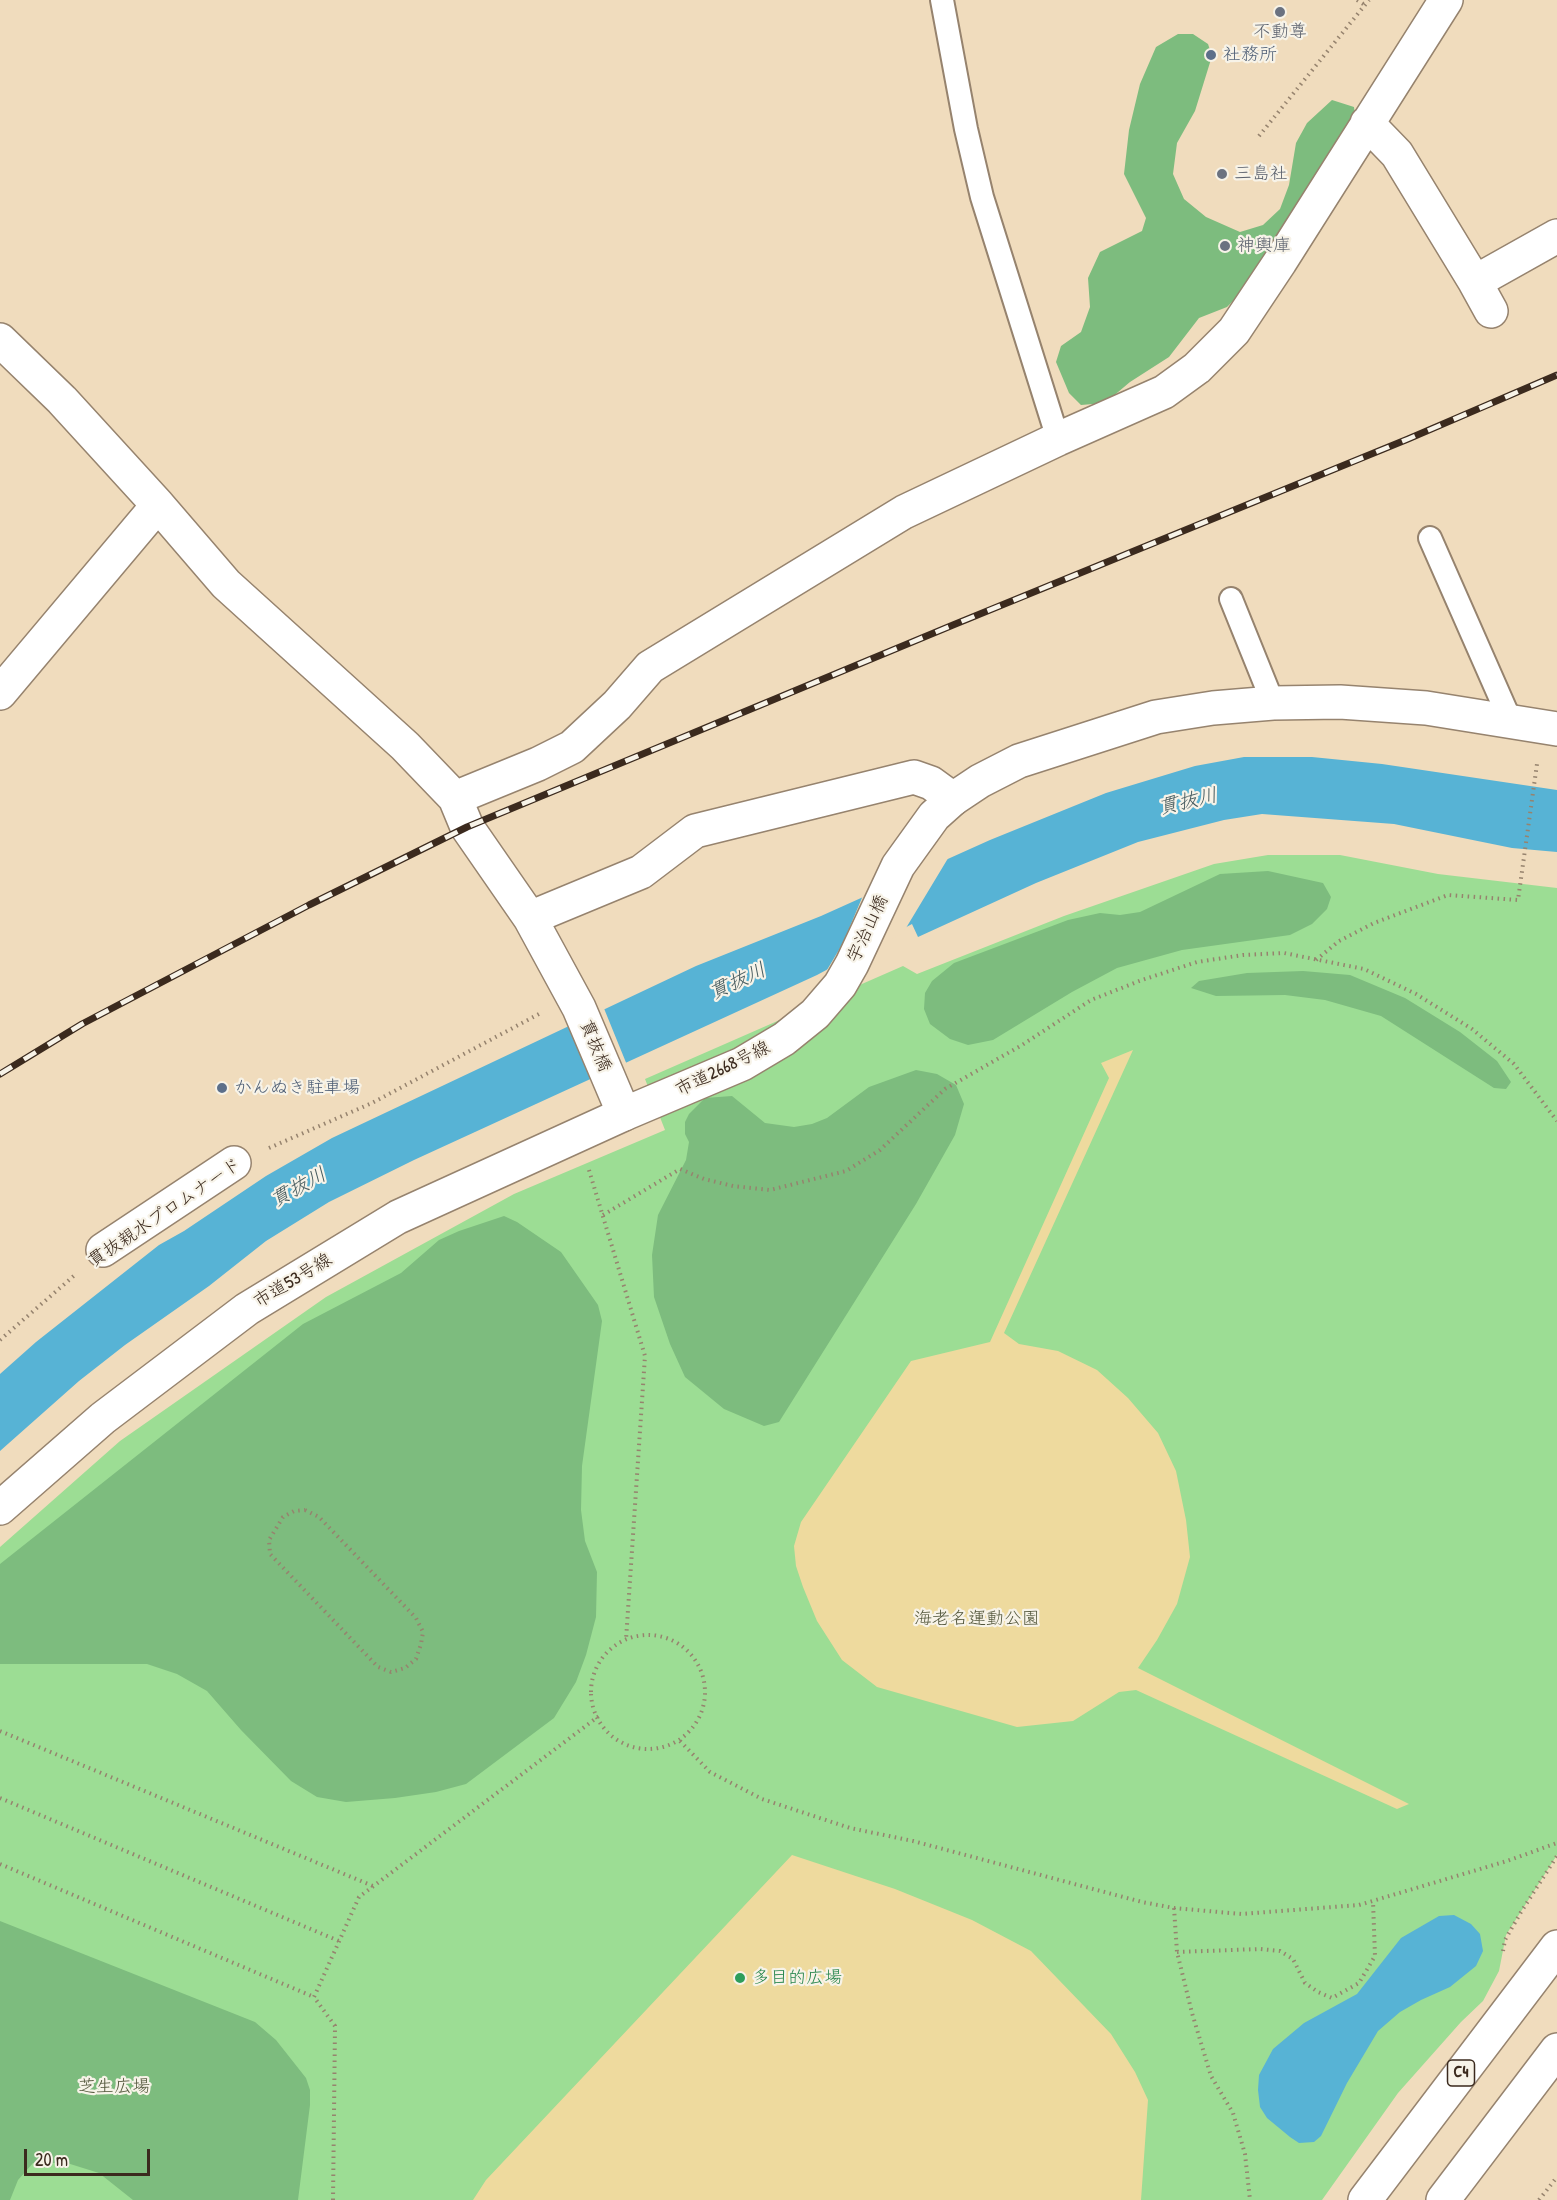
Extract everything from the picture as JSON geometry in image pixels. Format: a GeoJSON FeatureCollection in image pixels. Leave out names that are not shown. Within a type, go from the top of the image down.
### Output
{"type":"FeatureCollection","features":[{"type":"Feature","properties":{"kind":"main road"},"geometry":{"type":"LineString","coordinates":[[0,340],[62,400],[158,505],[226,584],[405,746],[455,798],[538,764],[572,747],[617,705],[650,667],[904,512],[1164,392],[1197,368],[1234,331],[1446,0]]}},
{"type":"Feature","properties":{"kind":"main road"},"geometry":{"type":"LineString","coordinates":[[1367,123],[1397,154],[1491,311]]}},
{"type":"Feature","properties":{"kind":"main road"},"geometry":{"type":"LineString","coordinates":[[1475,282],[1557,236]]}},
{"type":"Feature","properties":{"kind":"main road"},"geometry":{"type":"LineString","coordinates":[[0,693],[158,505]]}},
{"type":"Feature","properties":{"kind":"main road","name":"宇治山橋"},"geometry":{"type":"LineString","coordinates":[[815,1014],[840,985],[898,866],[934,816],[953,798],[1019,761],[1156,717],[1213,708],[1273,703],[1340,702],[1425,708],[1557,729]]}},
{"type":"Feature","properties":{"kind":"main road"},"geometry":{"type":"LineString","coordinates":[[530,918],[641,872],[695,831],[914,777],[931,783],[953,798]]}},
{"type":"Feature","properties":{"kind":"main road","name":"貫抜橋"},"geometry":{"type":"LineString","coordinates":[[455,798],[467,827],[530,918],[575,1002],[624,1114]]}},
{"type":"Feature","properties":{"kind":"main road","name":"市道2668号線"},"geometry":{"type":"LineString","coordinates":[[624,1114],[742,1064],[784,1039],[815,1014]]}},
{"type":"Feature","properties":{"kind":"main road","name":"市道53号線"},"geometry":{"type":"LineString","coordinates":[[0,1508],[103,1418],[247,1309],[398,1217],[624,1114]]}},
{"type":"Feature","properties":{"kind":"main road","name":"貫抜親水プロムナード"},"geometry":{"type":"LineString","coordinates":[[103,1250],[234,1163]]}},
{"type":"Feature","properties":{"kind":"main road","name":"C4"},"geometry":{"type":"LineString","coordinates":[[1365,2200],[1557,1947]]}},
{"type":"Feature","properties":{"kind":"main road"},"geometry":{"type":"LineString","coordinates":[[1443,2200],[1557,2050]]}},
{"type":"Feature","properties":{"kind":"lane"},"geometry":{"type":"LineString","coordinates":[[942,0],[966,129],[982,197],[1058,439]]}},
{"type":"Feature","properties":{"kind":"lane"},"geometry":{"type":"LineString","coordinates":[[1431,538],[1511,722]]}},
{"type":"Feature","properties":{"kind":"lane"},"geometry":{"type":"LineString","coordinates":[[1231,599],[1273,703]]}},
{"type":"Feature","properties":{"kind":"path"},"geometry":{"type":"LineString","coordinates":[[1357,0],[1365,5]]}},
{"type":"Feature","properties":{"kind":"path"},"geometry":{"type":"LineString","coordinates":[[1259,136],[1369,0]]}},
{"type":"Feature","properties":{"kind":"path"},"geometry":{"type":"LineString","coordinates":[[1315,960],[1338,940],[1374,923],[1448,896],[1518,900],[1536,767]]}},
{"type":"Feature","properties":{"kind":"path"},"geometry":{"type":"LineString","coordinates":[[603,1215],[680,1169],[704,1179],[734,1186],[770,1190],[846,1171],[880,1150],[945,1089],[1022,1045],[1091,1000],[1197,962],[1243,955],[1284,953],[1364,969],[1416,994],[1472,1029],[1514,1064],[1557,1121]]}},
{"type":"Feature","properties":{"kind":"path","name":"貫抜親水プロムナード"},"geometry":{"type":"LineString","coordinates":[[234,1163],[372,1103],[575,1002]]}},
{"type":"Feature","properties":{"kind":"path"},"geometry":{"type":"LineString","coordinates":[[587,1163],[645,1356],[626,1640]]}},
{"type":"Feature","properties":{"kind":"path","name":"貫抜親水プロムナード"},"geometry":{"type":"LineString","coordinates":[[0,1340],[103,1250]]}},
{"type":"Feature","properties":{"kind":"path"},"geometry":{"type":"LineString","coordinates":[[305,1510],[319,1517],[416,1618],[423,1632],[416,1659],[405,1668],[390,1672],[378,1667],[270,1554],[269,1540],[283,1517],[294,1511],[305,1510]]}},
{"type":"Feature","properties":{"kind":"path"},"geometry":{"type":"LineString","coordinates":[[643,1635],[668,1638],[681,1646],[697,1662],[706,1689],[700,1716],[680,1741],[654,1749],[635,1748],[617,1740],[605,1730],[599,1716],[594,1711],[591,1694],[595,1670],[609,1650],[626,1640],[643,1635]]}},
{"type":"Feature","properties":{"kind":"path"},"geometry":{"type":"LineString","coordinates":[[314,1997],[359,1897],[599,1716]]}},
{"type":"Feature","properties":{"kind":"path"},"geometry":{"type":"LineString","coordinates":[[0,1731],[374,1886]]}},
{"type":"Feature","properties":{"kind":"path"},"geometry":{"type":"LineString","coordinates":[[680,1741],[710,1772],[762,1799],[850,1828],[913,1841],[1142,1902],[1174,1908],[1241,1914],[1359,1905],[1507,1861],[1557,1843]]}},
{"type":"Feature","properties":{"kind":"path"},"geometry":{"type":"LineString","coordinates":[[0,1798],[339,1941]]}},
{"type":"Feature","properties":{"kind":"path"},"geometry":{"type":"LineString","coordinates":[[0,1864],[314,1997],[335,2026],[333,2200]]}},
{"type":"Feature","properties":{"kind":"path"},"geometry":{"type":"LineString","coordinates":[[1177,1952],[1260,1949],[1280,1952],[1293,1959],[1305,1983],[1332,1998],[1359,1983],[1375,1956],[1373,1901]]}},
{"type":"Feature","properties":{"kind":"path"},"geometry":{"type":"LineString","coordinates":[[1174,1908],[1177,1952],[1191,2013],[1211,2076],[1233,2113],[1245,2154],[1250,2200]]}},
{"type":"Feature","properties":{"kind":"path"},"geometry":{"type":"LineString","coordinates":[[1539,2200],[1557,2177]]}},
{"type":"Feature","properties":{"kind":"green space"},"geometry":{"type":"Polygon","coordinates":[[[1178,34],[1193,34],[1208,44],[1212,56],[1195,111],[1177,143],[1173,174],[1184,199],[1206,217],[1240,232],[1263,225],[1280,209],[1289,185],[1296,143],[1307,123],[1332,100],[1354,107],[1356,125],[1261,273],[1227,307],[1199,318],[1169,357],[1130,382],[1105,403],[1081,405],[1069,393],[1056,362],[1061,346],[1081,332],[1090,307],[1088,278],[1100,252],[1142,231],[1146,218],[1124,174],[1129,130],[1140,84],[1156,47],[1178,34]]]}},
{"type":"Feature","properties":{"kind":"green space","name":"海老名運動公園"},"geometry":{"type":"Polygon","coordinates":[[[1268,855],[1340,855],[1438,874],[1557,888],[1557,1855],[1506,1935],[1499,1971],[1483,2001],[1461,2022],[1398,2093],[1322,2200],[0,2200],[0,1547],[120,1441],[326,1297],[514,1194],[665,1130],[645,1079],[903,966],[917,974],[1064,916],[1214,864],[1268,855]]]}},
{"type":"Feature","properties":{"kind":"green space"},"geometry":{"type":"Polygon","coordinates":[[[1268,871],[1323,883],[1331,897],[1327,909],[1312,924],[1290,935],[1182,950],[1117,968],[1072,992],[993,1040],[968,1045],[950,1039],[930,1024],[924,1009],[925,993],[932,981],[954,963],[1068,920],[1100,913],[1120,915],[1140,912],[1220,874],[1268,871]]]}},
{"type":"Feature","properties":{"kind":"green space"},"geometry":{"type":"Polygon","coordinates":[[[1303,971],[1350,975],[1405,998],[1460,1032],[1497,1061],[1511,1082],[1506,1089],[1494,1088],[1381,1016],[1325,1000],[1285,995],[1216,996],[1191,988],[1199,981],[1247,973],[1303,971]]]}},
{"type":"Feature","properties":{"kind":"green space"},"geometry":{"type":"Polygon","coordinates":[[[916,1070],[937,1074],[956,1085],[964,1104],[955,1135],[916,1204],[779,1422],[764,1426],[724,1409],[685,1377],[670,1344],[654,1297],[652,1255],[658,1215],[686,1160],[689,1142],[685,1134],[685,1122],[689,1114],[705,1098],[732,1096],[765,1123],[794,1127],[812,1124],[827,1118],[869,1087],[916,1070]]]}},
{"type":"Feature","properties":{"kind":"green space"},"geometry":{"type":"Polygon","coordinates":[[[504,1216],[517,1222],[561,1252],[598,1305],[602,1321],[582,1466],[581,1510],[585,1541],[597,1572],[596,1617],[576,1682],[554,1718],[466,1784],[436,1792],[346,1802],[317,1797],[291,1781],[207,1691],[177,1674],[147,1664],[0,1664],[0,1564],[303,1324],[401,1273],[439,1240],[504,1216]]]}},
{"type":"Feature","properties":{"kind":"green space","name":"芝生広場"},"geometry":{"type":"Polygon","coordinates":[[[0,1921],[255,2022],[276,2040],[306,2078],[310,2090],[298,2200],[133,2200],[99,2173],[67,2163],[33,2163],[18,2180],[10,2200],[0,2200],[0,1921]]]}},
{"type":"Feature","properties":{"kind":"sand"},"geometry":{"type":"Polygon","coordinates":[[[1133,1050],[1004,1333],[1019,1344],[1058,1351],[1097,1370],[1128,1398],[1158,1433],[1176,1471],[1186,1520],[1190,1557],[1177,1604],[1138,1668],[1409,1804],[1397,1809],[1136,1690],[1119,1692],[1073,1721],[1017,1727],[877,1687],[842,1660],[817,1621],[803,1587],[796,1566],[794,1546],[801,1522],[911,1361],[990,1342],[1109,1078],[1101,1063],[1133,1050]]]}},
{"type":"Feature","properties":{"kind":"sand"},"geometry":{"type":"Polygon","coordinates":[[[792,1855],[895,1889],[972,1920],[1031,1951],[1111,2034],[1135,2072],[1148,2100],[1141,2200],[473,2200],[486,2180],[792,1855]]]}},
{"type":"Feature","properties":{"kind":"water","name":"貫抜川"},"geometry":{"type":"Polygon","coordinates":[[[1244,757],[1312,757],[1382,764],[1557,790],[1557,852],[1512,848],[1394,824],[1262,814],[1224,820],[1138,842],[1036,883],[918,937],[912,924],[817,975],[414,1160],[329,1202],[266,1241],[209,1286],[125,1345],[79,1381],[0,1451],[0,1374],[36,1342],[159,1245],[266,1176],[332,1138],[696,966],[821,916],[990,840],[1106,793],[1195,766],[1244,757]]]}},
{"type":"Feature","properties":{"kind":"water"},"geometry":{"type":"Polygon","coordinates":[[[1454,1915],[1471,1924],[1480,1934],[1483,1951],[1476,1966],[1450,1987],[1400,2012],[1378,2031],[1347,2083],[1321,2136],[1314,2142],[1299,2143],[1290,2137],[1267,2118],[1260,2107],[1259,2075],[1273,2049],[1304,2023],[1357,1994],[1401,1938],[1439,1916],[1454,1915]]]}},
{"type":"Feature","properties":{"kind":"pier"},"geometry":{"type":"Polygon","coordinates":[[[950,855],[903,933],[824,975],[843,943],[864,893],[950,855]]]}},
{"type":"Feature","properties":{"kind":"pier"},"geometry":{"type":"Polygon","coordinates":[[[603,1006],[627,1065],[592,1081],[567,1023],[603,1006]]]}},
{"type":"Feature","properties":{"kind":"railway"},"geometry":{"type":"LineString","coordinates":[[0,1074],[82,1024],[309,905],[467,827],[1408,439],[1557,375]]}},
{"type":"Feature","properties":{"kind":"place","name":"不動尊"},"geometry":{"type":"Point","coordinates":[1280,12]}},
{"type":"Feature","properties":{"kind":"place","name":"社務所"},"geometry":{"type":"Point","coordinates":[1211,55]}},
{"type":"Feature","properties":{"kind":"place","name":"三島社"},"geometry":{"type":"Point","coordinates":[1222,174]}},
{"type":"Feature","properties":{"kind":"place","name":"神輿庫"},"geometry":{"type":"Point","coordinates":[1225,246]}},
{"type":"Feature","properties":{"kind":"place","name":"かんぬき駐車場"},"geometry":{"type":"Point","coordinates":[222,1088]}},
{"type":"Feature","properties":{"kind":"place","name":"多目的広場"},"geometry":{"type":"Point","coordinates":[740,1978]}}]}
